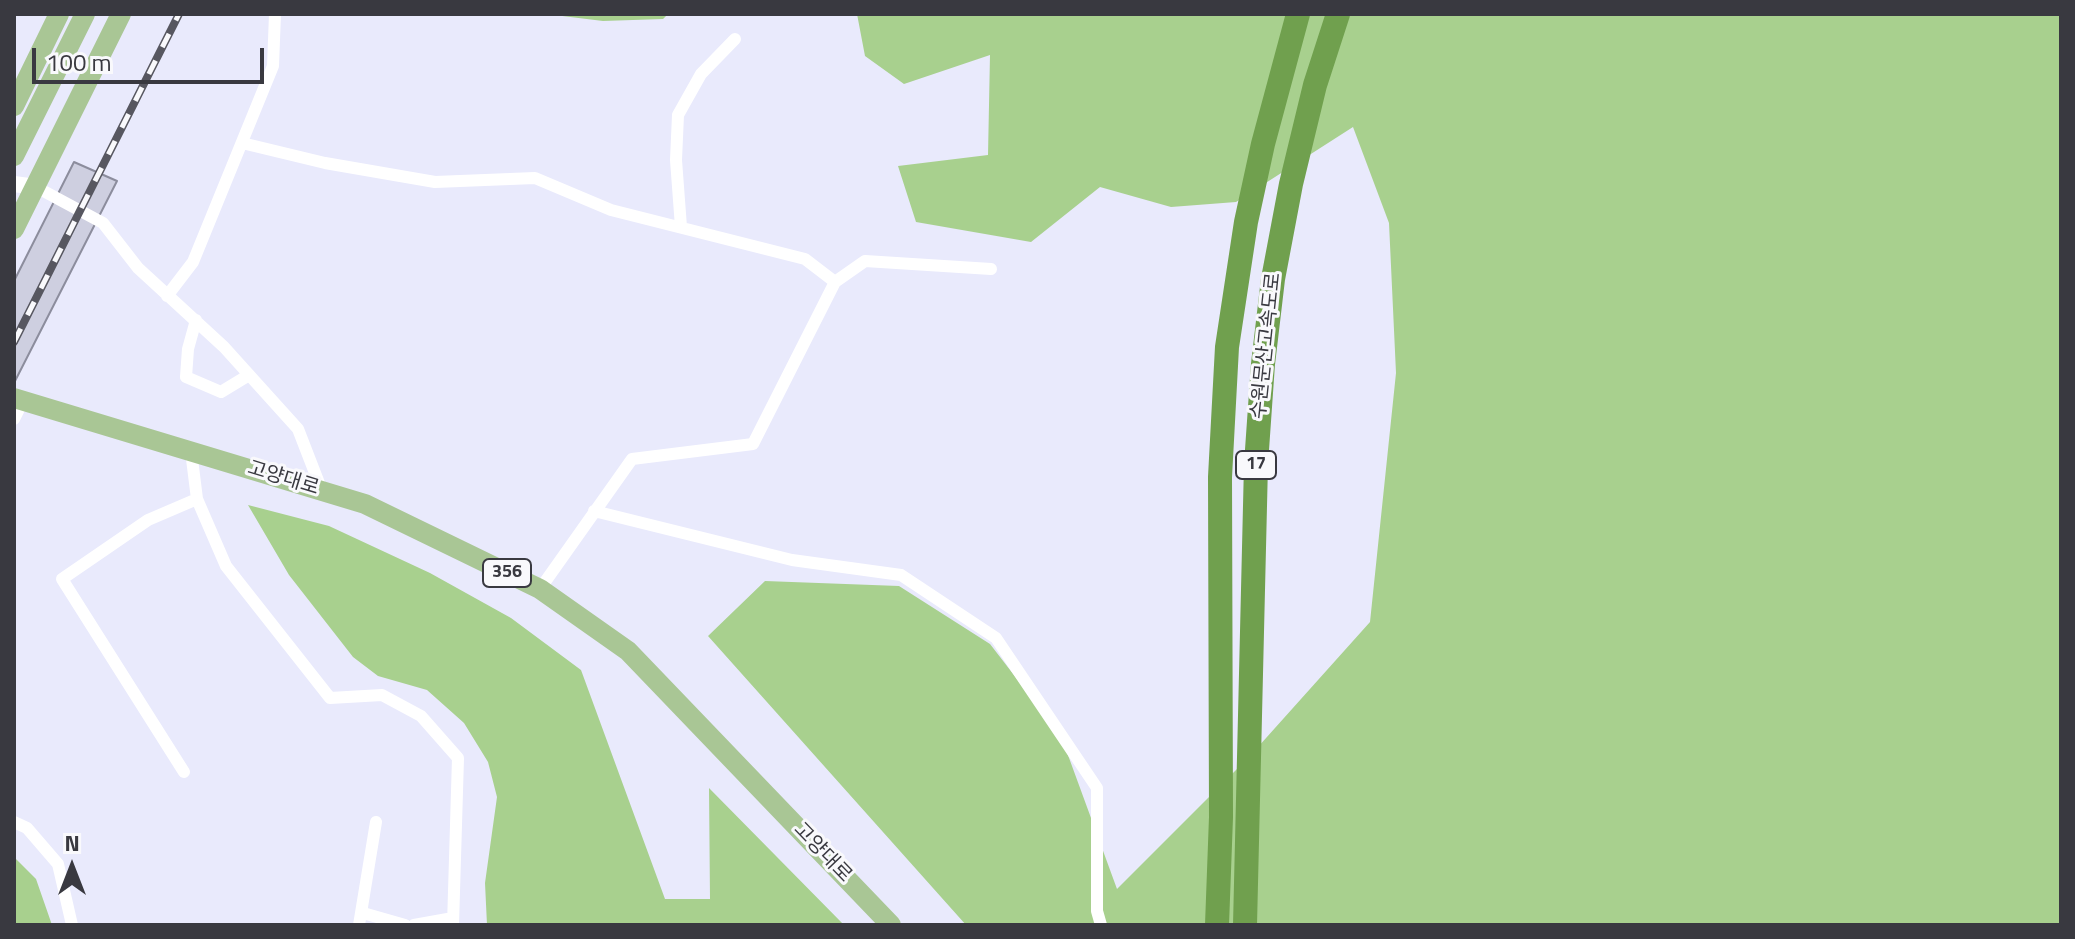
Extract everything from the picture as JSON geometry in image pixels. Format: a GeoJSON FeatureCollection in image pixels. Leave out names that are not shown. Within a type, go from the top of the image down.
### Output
{"type":"FeatureCollection","features":[{"type":"Feature","properties":{"kind":"highway","name":"수원문산고속도로"},"geometry":{"type":"LineString","coordinates":[[1217,925],[1221,817],[1221,464],[1226,363],[1249,207],[1282,63],[1298,14]]}},
{"type":"Feature","properties":{"kind":"highway","name":"수원문산고속도로"},"geometry":{"type":"LineString","coordinates":[[1245,925],[1256,464],[1263,364],[1273,279],[1291,184],[1315,85],[1338,14]]}},
{"type":"Feature","properties":{"kind":"main road"},"geometry":{"type":"LineString","coordinates":[[14,106],[59,14]]}},
{"type":"Feature","properties":{"kind":"main road"},"geometry":{"type":"LineString","coordinates":[[14,156],[85,14]]}},
{"type":"Feature","properties":{"kind":"main road"},"geometry":{"type":"LineString","coordinates":[[14,229],[121,14]]}},
{"type":"Feature","properties":{"kind":"main road","name":"고양대로"},"geometry":{"type":"LineString","coordinates":[[17,406],[191,451],[365,504],[540,589],[628,651],[891,925]]}},
{"type":"Feature","properties":{"kind":"street"},"geometry":{"type":"LineString","coordinates":[[167,296],[193,262],[273,66],[275,14]]}},
{"type":"Feature","properties":{"kind":"street"},"geometry":{"type":"LineString","coordinates":[[681,227],[676,160],[678,115],[701,74],[735,39]]}},
{"type":"Feature","properties":{"kind":"street"},"geometry":{"type":"LineString","coordinates":[[242,143],[325,163],[435,182],[535,178],[611,210],[805,259],[835,282]]}},
{"type":"Feature","properties":{"kind":"street"},"geometry":{"type":"LineString","coordinates":[[14,184],[36,187],[103,223],[138,268],[196,320],[298,429],[322,491]]}},
{"type":"Feature","properties":{"kind":"street"},"geometry":{"type":"LineString","coordinates":[[540,589],[632,459],[753,444],[835,282],[865,261],[991,269]]}},
{"type":"Feature","properties":{"kind":"street"},"geometry":{"type":"LineString","coordinates":[[196,320],[188,349],[186,377],[221,392],[249,375]]}},
{"type":"Feature","properties":{"kind":"street"},"geometry":{"type":"LineString","coordinates":[[191,451],[197,499],[226,566],[330,698],[382,695],[421,716],[458,758],[453,921],[414,925]]}},
{"type":"Feature","properties":{"kind":"street"},"geometry":{"type":"LineString","coordinates":[[184,772],[62,579],[148,520],[197,499]]}},
{"type":"Feature","properties":{"kind":"street"},"geometry":{"type":"LineString","coordinates":[[594,511],[792,560],[901,575],[996,638],[1097,788],[1097,911],[1101,925]]}},
{"type":"Feature","properties":{"kind":"street"},"geometry":{"type":"LineString","coordinates":[[14,822],[27,828],[58,864],[72,925]]}},
{"type":"Feature","properties":{"kind":"street"},"geometry":{"type":"LineString","coordinates":[[376,822],[361,919],[405,925]]}},
{"type":"Feature","properties":{"kind":"green space"},"geometry":{"type":"Polygon","coordinates":[[[546,14],[668,14],[663,19],[603,21],[546,14]]]}},
{"type":"Feature","properties":{"kind":"green space"},"geometry":{"type":"Polygon","coordinates":[[[857,14],[2061,14],[2061,925],[966,925],[708,636],[765,581],[899,586],[990,644],[1061,736],[1117,889],[1249,757],[1370,622],[1396,373],[1389,223],[1353,127],[1236,202],[1171,207],[1100,187],[1031,242],[916,222],[898,166],[988,155],[990,55],[904,84],[865,56],[857,14]]]}},
{"type":"Feature","properties":{"kind":"green space"},"geometry":{"type":"Polygon","coordinates":[[[248,505],[329,526],[430,573],[511,618],[581,670],[665,899],[710,899],[709,788],[844,925],[487,925],[485,883],[497,797],[488,762],[464,723],[427,690],[378,676],[353,657],[289,575],[248,505]]]}},
{"type":"Feature","properties":{"kind":"green space"},"geometry":{"type":"Polygon","coordinates":[[[14,857],[36,879],[52,925],[14,925],[14,857]]]}},
{"type":"Feature","properties":{"kind":"building"},"geometry":{"type":"Polygon","coordinates":[[[74,162],[117,181],[14,383],[14,281],[74,162]]]}},
{"type":"Feature","properties":{"kind":"railway"},"geometry":{"type":"LineString","coordinates":[[14,342],[179,14]]}}]}
